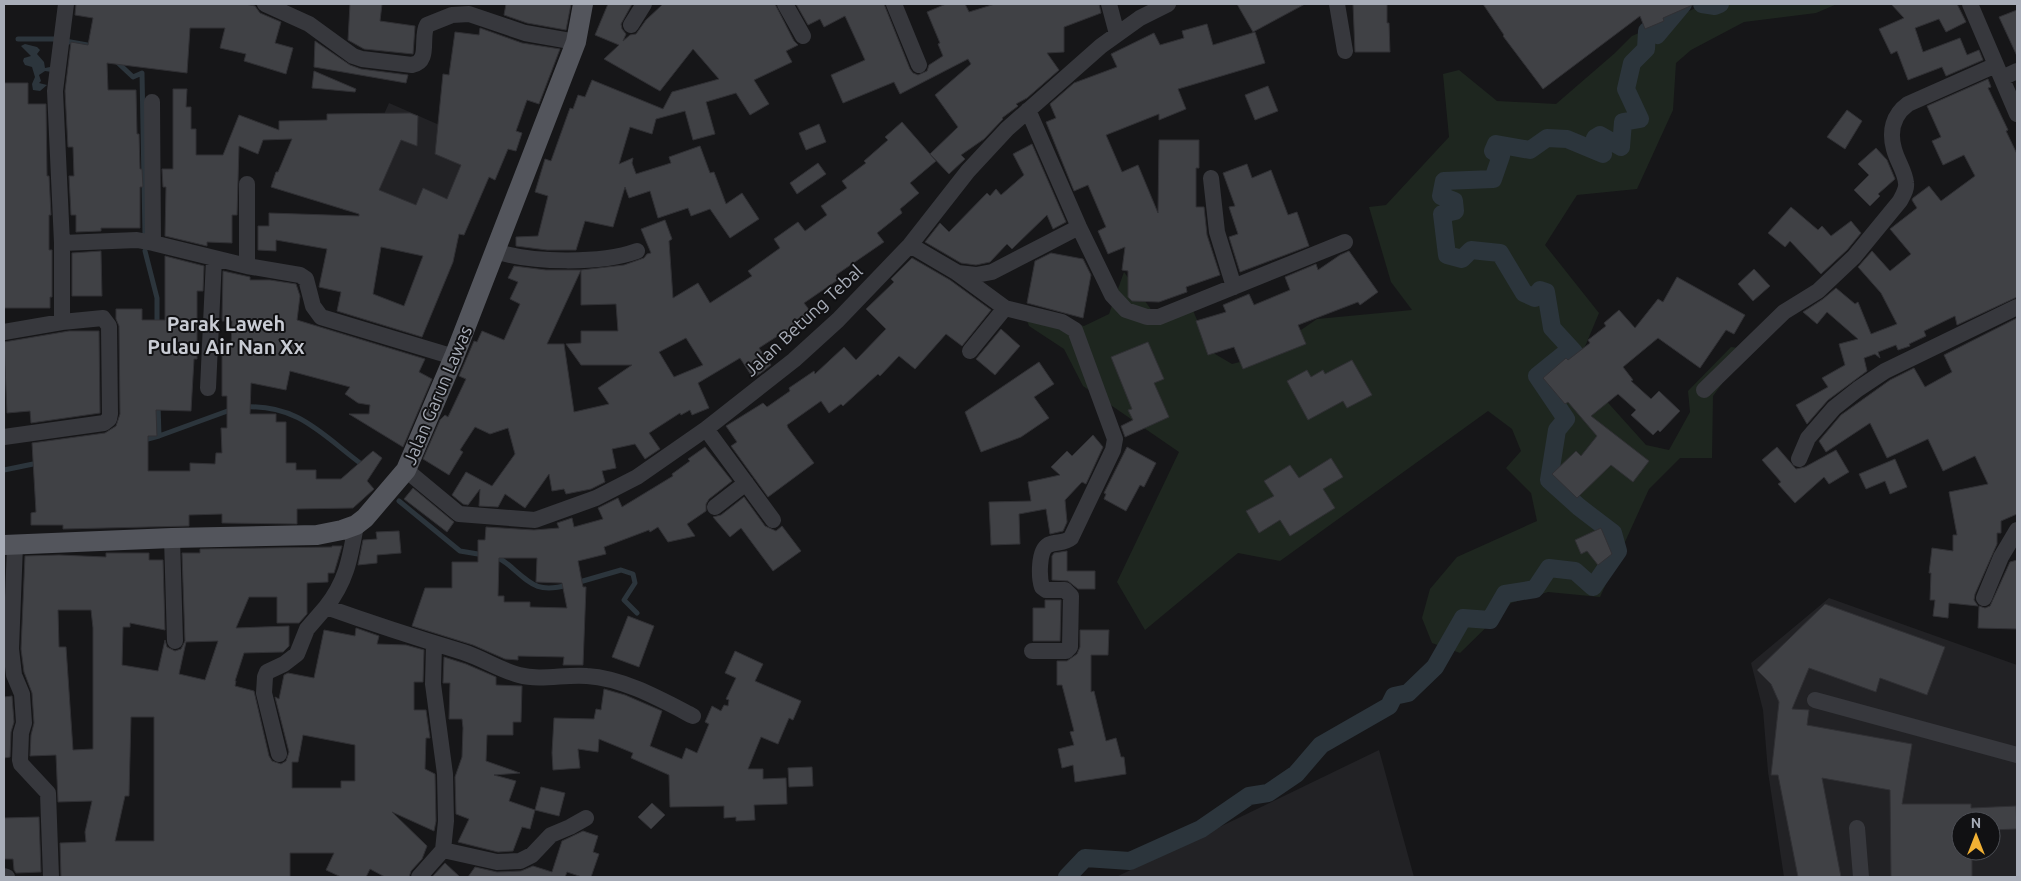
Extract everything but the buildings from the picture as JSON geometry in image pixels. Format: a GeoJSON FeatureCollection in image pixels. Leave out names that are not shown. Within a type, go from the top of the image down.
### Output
{"type":"FeatureCollection","features":[{"type":"Feature","properties":{"kind":"main road","name":"Jalan Garun Lawas"},"geometry":{"type":"LineString","coordinates":[[9,545],[317,534],[342,530],[356,525],[374,509],[406,470],[454,357],[576,42],[583,4]]}},
{"type":"Feature","properties":{"kind":"street"},"geometry":{"type":"LineString","coordinates":[[62,322],[62,243],[55,90],[66,4]]}},
{"type":"Feature","properties":{"kind":"street"},"geometry":{"type":"LineString","coordinates":[[264,4],[309,24],[353,56],[412,65],[419,64],[423,59],[424,31],[427,25],[458,14],[469,14],[533,35],[576,42]]}},
{"type":"Feature","properties":{"kind":"street"},"geometry":{"type":"LineString","coordinates":[[631,25],[644,4]]}},
{"type":"Feature","properties":{"kind":"street"},"geometry":{"type":"LineString","coordinates":[[785,4],[802,36]]}},
{"type":"Feature","properties":{"kind":"street"},"geometry":{"type":"LineString","coordinates":[[894,4],[919,65]]}},
{"type":"Feature","properties":{"kind":"street"},"geometry":{"type":"LineString","coordinates":[[1109,4],[1117,34]]}},
{"type":"Feature","properties":{"kind":"street","name":"Jalan Betung Tebal"},"geometry":{"type":"LineString","coordinates":[[406,470],[459,514],[535,520],[623,486],[706,429],[794,360],[838,320],[910,245],[968,171],[991,145],[1028,110],[1117,34],[1140,18],[1168,4]]}},
{"type":"Feature","properties":{"kind":"street"},"geometry":{"type":"LineString","coordinates":[[1337,4],[1345,51]]}},
{"type":"Feature","properties":{"kind":"street"},"geometry":{"type":"LineString","coordinates":[[1970,4],[2017,114]]}},
{"type":"Feature","properties":{"kind":"street"},"geometry":{"type":"LineString","coordinates":[[1704,390],[1784,312],[1818,291],[1854,257],[1900,201],[1907,184],[1894,149],[1892,129],[1894,120],[1900,110],[1908,104],[1999,72],[2017,71]]}},
{"type":"Feature","properties":{"kind":"street"},"geometry":{"type":"LineString","coordinates":[[152,102],[152,244]]}},
{"type":"Feature","properties":{"kind":"street"},"geometry":{"type":"LineString","coordinates":[[1028,110],[1112,295],[1126,310],[1136,314],[1159,317],[1345,242]]}},
{"type":"Feature","properties":{"kind":"street"},"geometry":{"type":"LineString","coordinates":[[1211,178],[1216,232],[1234,287]]}},
{"type":"Feature","properties":{"kind":"street"},"geometry":{"type":"LineString","coordinates":[[246,184],[247,266]]}},
{"type":"Feature","properties":{"kind":"street"},"geometry":{"type":"LineString","coordinates":[[956,272],[976,275],[992,272],[1080,227]]}},
{"type":"Feature","properties":{"kind":"street"},"geometry":{"type":"LineString","coordinates":[[62,243],[137,240],[214,259],[304,276],[308,283],[315,311],[325,319],[454,357]]}},
{"type":"Feature","properties":{"kind":"street"},"geometry":{"type":"LineString","coordinates":[[910,245],[956,272],[1004,308],[1062,322],[1075,330],[1115,439],[1113,450],[1071,538],[1065,542],[1046,547],[1042,554],[1042,588],[1046,590],[1065,590],[1071,596],[1070,647],[1066,651],[1032,651]]}},
{"type":"Feature","properties":{"kind":"street"},"geometry":{"type":"LineString","coordinates":[[495,251],[513,257],[536,260],[601,259],[622,257],[637,251]]}},
{"type":"Feature","properties":{"kind":"street"},"geometry":{"type":"LineString","coordinates":[[208,388],[214,259]]}},
{"type":"Feature","properties":{"kind":"street"},"geometry":{"type":"LineString","coordinates":[[1799,459],[1808,438],[1834,408],[1858,389],[1885,371],[2017,307]]}},
{"type":"Feature","properties":{"kind":"street"},"geometry":{"type":"LineString","coordinates":[[970,351],[1004,308]]}},
{"type":"Feature","properties":{"kind":"street"},"geometry":{"type":"LineString","coordinates":[[4,332],[62,322],[103,318],[108,323],[110,414],[109,419],[104,423],[4,437]]}},
{"type":"Feature","properties":{"kind":"street"},"geometry":{"type":"LineString","coordinates":[[706,429],[773,520]]}},
{"type":"Feature","properties":{"kind":"street"},"geometry":{"type":"LineString","coordinates":[[715,507],[746,483]]}},
{"type":"Feature","properties":{"kind":"street"},"geometry":{"type":"LineString","coordinates":[[279,754],[264,693],[265,674],[294,658],[307,629],[338,592],[347,571],[356,525]]}},
{"type":"Feature","properties":{"kind":"street"},"geometry":{"type":"LineString","coordinates":[[1984,598],[2001,557],[2017,530]]}},
{"type":"Feature","properties":{"kind":"street"},"geometry":{"type":"LineString","coordinates":[[172,538],[175,642]]}},
{"type":"Feature","properties":{"kind":"street"},"geometry":{"type":"LineString","coordinates":[[9,545],[11,649],[14,675],[22,694],[24,723],[21,733],[20,760],[21,764],[48,793],[50,877]]}},
{"type":"Feature","properties":{"kind":"street"},"geometry":{"type":"LineString","coordinates":[[326,607],[469,654],[520,675],[588,676],[607,679],[655,697],[693,716]]}},
{"type":"Feature","properties":{"kind":"street"},"geometry":{"type":"LineString","coordinates":[[419,877],[443,850],[446,821],[445,774],[433,684],[434,644]]}},
{"type":"Feature","properties":{"kind":"street"},"geometry":{"type":"LineString","coordinates":[[1815,700],[2017,755]]}},
{"type":"Feature","properties":{"kind":"street"},"geometry":{"type":"LineString","coordinates":[[443,850],[497,862],[520,861],[532,855],[551,835],[586,818]]}},
{"type":"Feature","properties":{"kind":"street"},"geometry":{"type":"LineString","coordinates":[[1857,828],[1861,877]]}},
{"type":"Feature","properties":{"kind":"shaded area"},"geometry":{"type":"Polygon","coordinates":[[[1705,4],[1837,4],[1816,13],[1744,22],[1691,50],[1676,63],[1673,110],[1637,189],[1577,195],[1545,245],[1599,313],[1579,361],[1584,376],[1646,445],[1669,450],[1690,412],[1688,391],[1731,347],[1747,349],[1713,396],[1712,458],[1680,458],[1649,489],[1600,597],[1548,592],[1511,603],[1460,653],[1432,643],[1422,618],[1430,589],[1457,557],[1537,521],[1531,493],[1506,468],[1521,451],[1512,429],[1488,411],[1280,561],[1238,553],[1145,630],[1117,582],[1179,452],[1083,386],[1064,349],[1029,326],[1023,310],[1084,326],[1109,314],[1124,272],[1155,315],[1192,308],[1210,351],[1232,364],[1263,356],[1317,319],[1412,310],[1391,282],[1369,207],[1386,205],[1449,137],[1443,74],[1459,70],[1497,101],[1556,104],[1632,36],[1705,4]]]}},
{"type":"Feature","properties":{"kind":"shaded area"},"geometry":{"type":"Polygon","coordinates":[[[25,44],[37,47],[40,50],[37,54],[44,62],[45,68],[50,67],[52,72],[45,71],[39,75],[41,81],[39,83],[47,85],[40,91],[33,90],[32,84],[35,77],[32,67],[25,65],[23,61],[24,58],[31,56],[21,46],[25,44]]]}},
{"type":"Feature","properties":{"kind":"shaded area"},"geometry":{"type":"Polygon","coordinates":[[[389,103],[506,154],[495,180],[489,177],[464,235],[343,210],[352,188],[283,159],[294,135],[362,164],[389,103]]]}},
{"type":"Feature","properties":{"kind":"shaded area"},"geometry":{"type":"Polygon","coordinates":[[[1829,598],[2017,665],[2017,877],[1784,877],[1768,772],[1763,710],[1751,663],[1829,598]]]}},
{"type":"Feature","properties":{"kind":"shaded area"},"geometry":{"type":"Polygon","coordinates":[[[1379,750],[1414,877],[1116,877],[1379,750]]]}},
{"type":"Feature","properties":{"kind":"waterway"},"geometry":{"type":"LineString","coordinates":[[1067,877],[1085,858],[1130,861],[1201,829],[1249,796],[1268,793],[1296,774],[1321,745],[1389,706],[1394,696],[1408,693],[1435,667],[1463,618],[1490,620],[1505,594],[1535,589],[1549,568],[1575,571],[1593,587],[1618,551],[1613,533],[1579,507],[1549,480],[1557,430],[1566,419],[1537,376],[1563,355],[1574,352],[1552,328],[1546,292],[1540,290],[1535,298],[1524,293],[1500,253],[1471,250],[1462,259],[1447,255],[1442,214],[1455,211],[1454,201],[1441,196],[1444,181],[1493,179],[1501,156],[1493,151],[1496,144],[1530,150],[1547,138],[1567,139],[1603,154],[1595,138],[1600,135],[1621,147],[1623,122],[1640,119],[1626,89],[1632,63],[1646,49],[1647,31],[1657,35],[1683,4]]}},
{"type":"Feature","properties":{"kind":"waterway"},"geometry":{"type":"LineString","coordinates":[[1702,4],[1715,6],[1720,4]]}},
{"type":"Feature","properties":{"kind":"waterway"},"geometry":{"type":"LineString","coordinates":[[18,39],[56,39]]}},
{"type":"Feature","properties":{"kind":"waterway"},"geometry":{"type":"LineString","coordinates":[[65,41],[93,46]]}},
{"type":"Feature","properties":{"kind":"waterway"},"geometry":{"type":"LineString","coordinates":[[116,61],[133,77],[142,73],[145,236]]}},
{"type":"Feature","properties":{"kind":"waterway"},"geometry":{"type":"LineString","coordinates":[[145,251],[157,298],[157,325]]}},
{"type":"Feature","properties":{"kind":"waterway"},"geometry":{"type":"LineString","coordinates":[[158,404],[159,436],[233,409]]}},
{"type":"Feature","properties":{"kind":"waterway"},"geometry":{"type":"LineString","coordinates":[[244,407],[263,407],[295,416],[323,433],[364,466]]}},
{"type":"Feature","properties":{"kind":"waterway"},"geometry":{"type":"LineString","coordinates":[[144,440],[159,436]]}},
{"type":"Feature","properties":{"kind":"waterway"},"geometry":{"type":"LineString","coordinates":[[4,470],[38,463]]}},
{"type":"Feature","properties":{"kind":"waterway"},"geometry":{"type":"LineString","coordinates":[[399,501],[460,551],[484,555]]}},
{"type":"Feature","properties":{"kind":"waterway"},"geometry":{"type":"LineString","coordinates":[[493,556],[504,561],[536,586],[549,588],[568,585]]}},
{"type":"Feature","properties":{"kind":"waterway"},"geometry":{"type":"LineString","coordinates":[[576,583],[621,570],[633,574],[635,583],[624,600],[637,613]]}},
{"type":"Feature","properties":{"kind":"district","name":"Parak Laweh Pulau Air Nan Xx"},"geometry":{"type":"Point","coordinates":[226,334]}}]}
